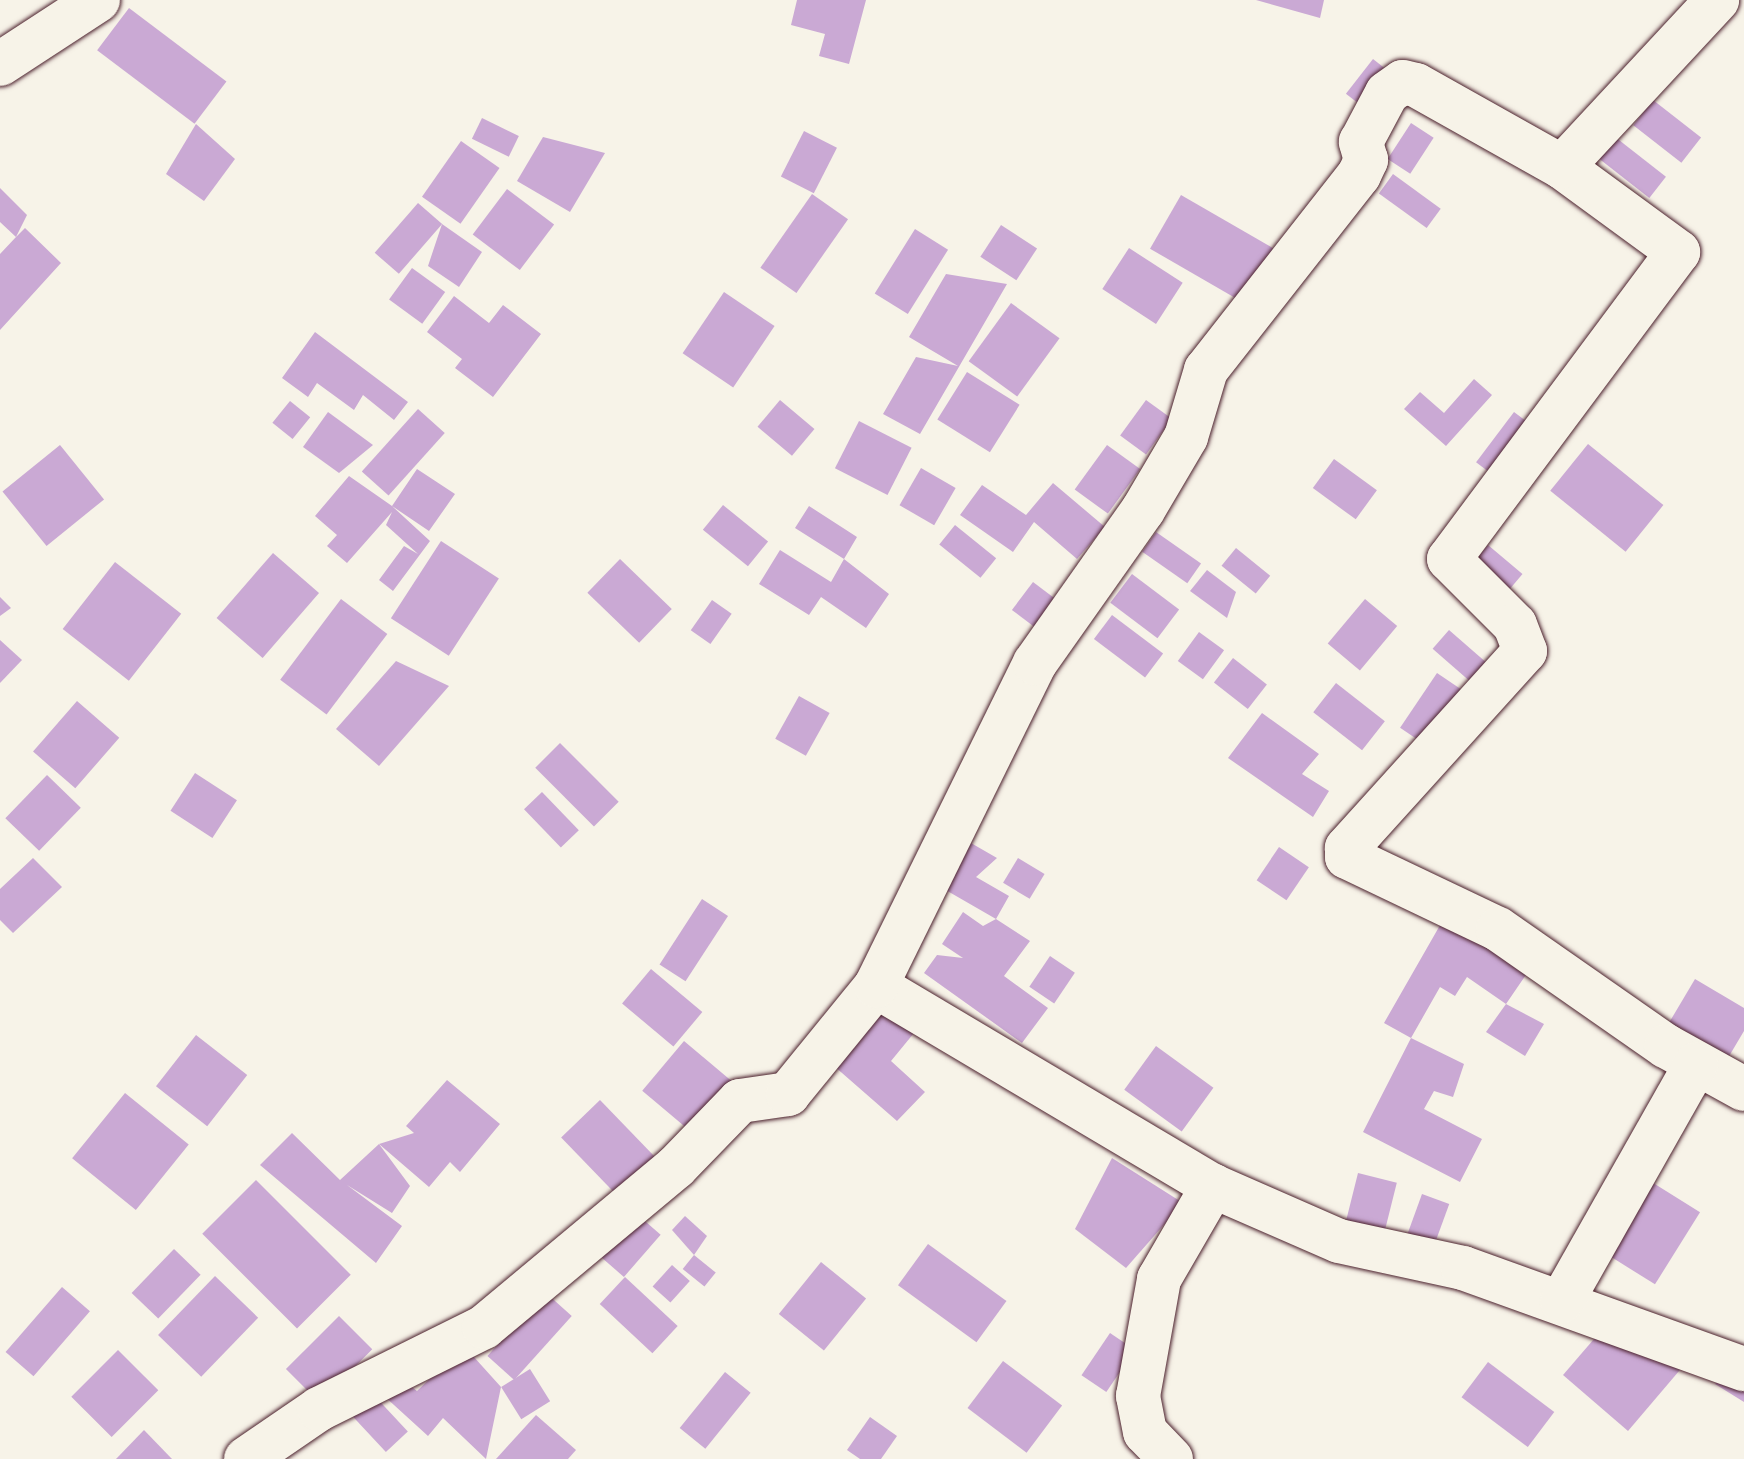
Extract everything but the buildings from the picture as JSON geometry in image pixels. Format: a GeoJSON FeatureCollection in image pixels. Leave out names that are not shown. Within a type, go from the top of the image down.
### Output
{"type":"FeatureCollection","features":[{"type":"Feature","properties":{"kind":"street"},"geometry":{"type":"LineString","coordinates":[[0,64],[98,0]]}},
{"type":"Feature","properties":{"kind":"street"},"geometry":{"type":"LineString","coordinates":[[1562,167],[1717,0]]}},
{"type":"Feature","properties":{"kind":"street"},"geometry":{"type":"LineString","coordinates":[[246,1459],[319,1409],[484,1327],[676,1167],[740,1101],[788,1094],[876,986],[1035,663],[1151,498],[1186,437],[1206,370],[1359,175],[1366,160],[1361,142],[1387,93],[1403,82],[1416,85],[1562,167],[1678,252],[1449,559],[1515,625],[1525,651],[1347,848],[1347,857],[1560,966],[1696,1064],[1744,1089]]}},
{"type":"Feature","properties":{"kind":"street"},"geometry":{"type":"LineString","coordinates":[[876,986],[1213,1186],[1339,1241],[1463,1268],[1562,1301],[1744,1369]]}},
{"type":"Feature","properties":{"kind":"street"},"geometry":{"type":"LineString","coordinates":[[1562,1301],[1696,1064]]}},
{"type":"Feature","properties":{"kind":"street"},"geometry":{"type":"LineString","coordinates":[[1171,1459],[1145,1432],[1138,1396],[1159,1279],[1213,1186]]}}]}
